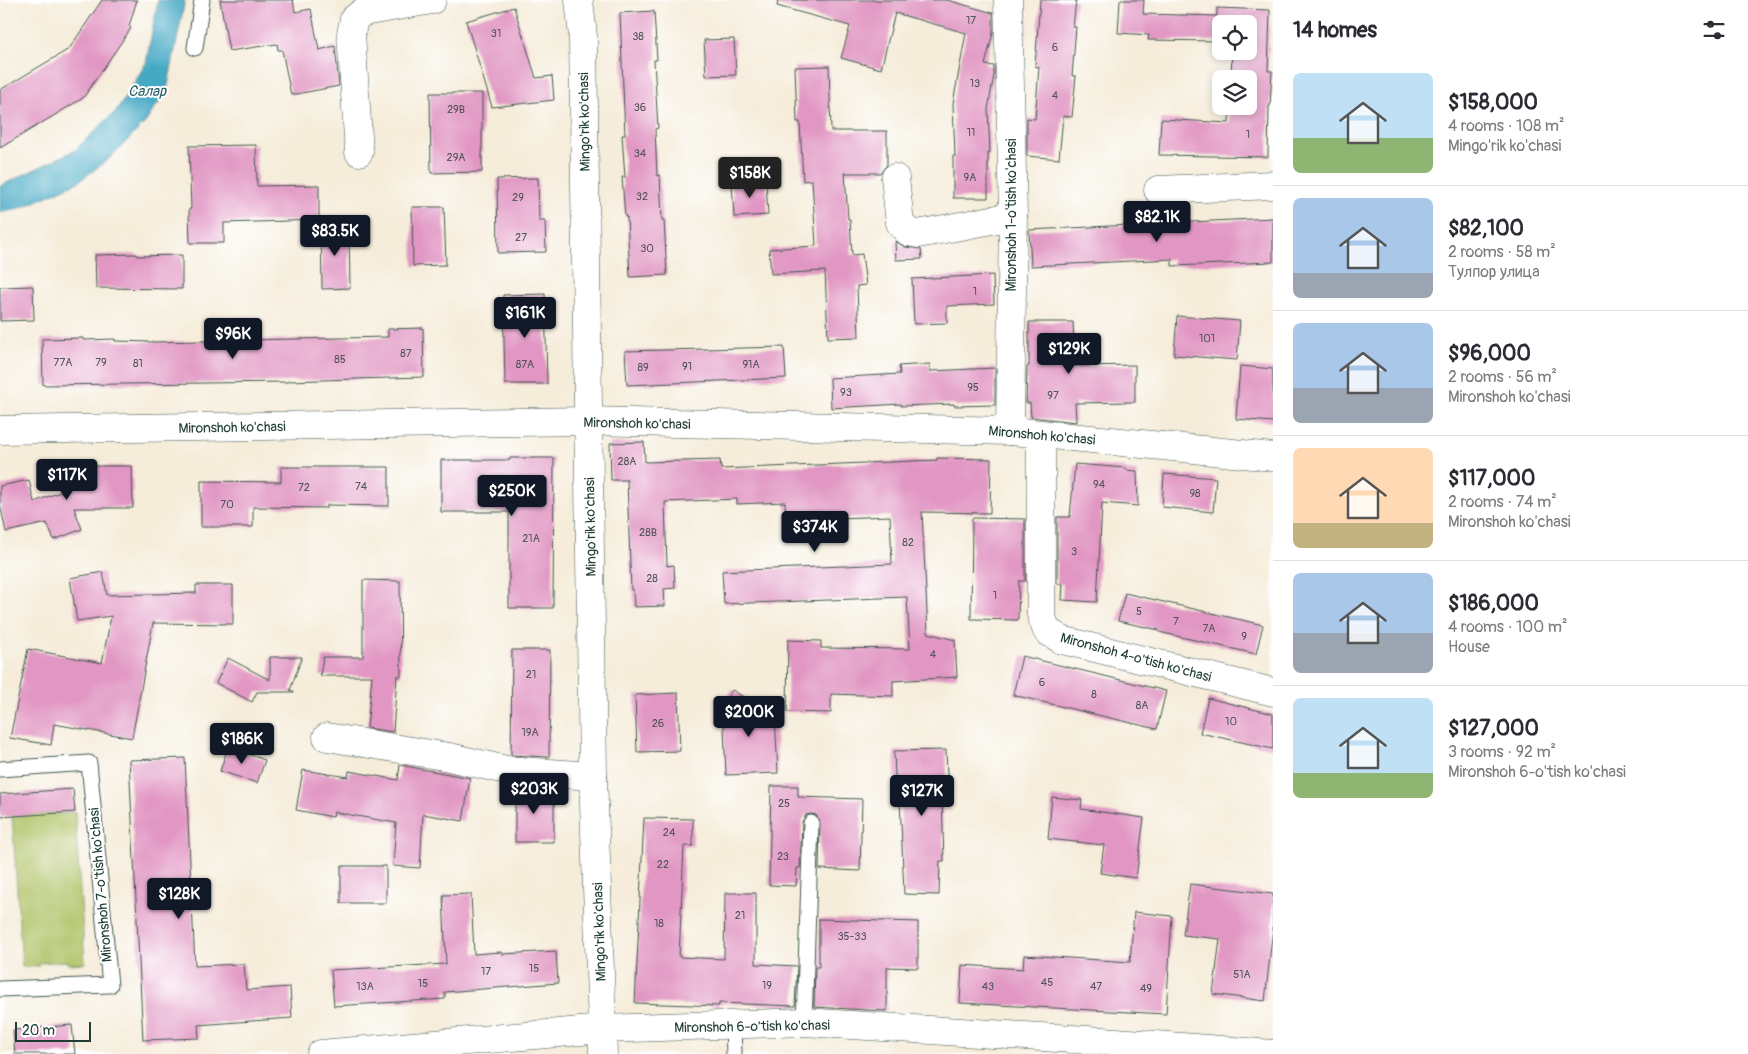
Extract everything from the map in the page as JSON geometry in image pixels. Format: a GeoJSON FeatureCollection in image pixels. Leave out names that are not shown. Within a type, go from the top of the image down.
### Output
{"type":"FeatureCollection","features":[{"type":"Feature","properties":{"kind":"street"},"geometry":{"type":"LineString","coordinates":[[359,152],[351,34],[354,20],[363,12],[432,0]]}},
{"type":"Feature","properties":{"kind":"street","name":"Mingo'rik ko'chasi"},"geometry":{"type":"LineString","coordinates":[[579,0],[583,37],[593,776],[603,1041]]}},
{"type":"Feature","properties":{"kind":"street","name":"Mironshoh 1-o'tish ko'chasi"},"geometry":{"type":"LineString","coordinates":[[1008,0],[1013,216],[1010,431]]}},
{"type":"Feature","properties":{"kind":"street"},"geometry":{"type":"LineString","coordinates":[[895,178],[900,223],[908,232],[918,234],[1013,216]]}},
{"type":"Feature","properties":{"kind":"street"},"geometry":{"type":"LineString","coordinates":[[1158,190],[1273,185]]}},
{"type":"Feature","properties":{"kind":"street","name":"Mironshoh ko'chasi"},"geometry":{"type":"LineString","coordinates":[[0,430],[588,421],[1010,431],[1273,457]]}},
{"type":"Feature","properties":{"kind":"street","name":"Mironshoh 4-o'tish ko'chasi"},"geometry":{"type":"LineString","coordinates":[[1041,434],[1041,615],[1047,631],[1062,640],[1273,692]]}},
{"type":"Feature","properties":{"kind":"street"},"geometry":{"type":"LineString","coordinates":[[327,737],[449,757],[506,770],[593,776]]}},
{"type":"Feature","properties":{"kind":"street","name":"Mironshoh 6-o'tish ko'chasi"},"geometry":{"type":"LineString","coordinates":[[321,1054],[603,1041],[733,1025],[804,1022],[1102,1047],[1273,1054]]}},
{"type":"Feature","properties":{"kind":"lane"},"geometry":{"type":"LineString","coordinates":[[195,48],[202,0]]}},
{"type":"Feature","properties":{"kind":"lane","name":"Mironshoh 7-o'tish ko'chasi"},"geometry":{"type":"LineString","coordinates":[[0,769],[89,763],[110,985],[0,988]]}},
{"type":"Feature","properties":{"kind":"lane"},"geometry":{"type":"LineString","coordinates":[[804,1022],[810,823]]}},
{"type":"Feature","properties":{"kind":"lane"},"geometry":{"type":"LineString","coordinates":[[733,1025],[734,1054]]}},
{"type":"Feature","properties":{"kind":"green space"},"geometry":{"type":"Polygon","coordinates":[[[75,812],[85,963],[68,964],[68,961],[39,963],[39,966],[22,967],[12,816],[75,812]]]}},
{"type":"Feature","properties":{"kind":"water","name":"Салар"},"geometry":{"type":"Polygon","coordinates":[[[158,0],[185,0],[167,90],[145,123],[110,158],[78,182],[24,207],[0,213],[0,186],[75,150],[118,109],[146,63],[158,0]]]}},
{"type":"Feature","properties":{"kind":"building"},"geometry":{"type":"Polygon","coordinates":[[[102,0],[137,0],[129,26],[131,28],[83,98],[0,148],[0,90],[69,49],[102,0]]]}},
{"type":"Feature","properties":{"kind":"building"},"geometry":{"type":"Polygon","coordinates":[[[220,0],[293,0],[295,12],[311,9],[319,50],[335,46],[339,86],[291,95],[282,50],[278,50],[277,44],[229,51],[220,0]]]}},
{"type":"Feature","properties":{"kind":"building"},"geometry":{"type":"Polygon","coordinates":[[[778,0],[947,0],[993,13],[993,33],[985,65],[994,66],[988,109],[990,153],[988,153],[988,198],[953,198],[953,156],[955,156],[953,103],[966,33],[895,13],[881,69],[841,58],[850,26],[777,6],[778,0]]]}},
{"type":"Feature","properties":{"kind":"building"},"geometry":{"type":"Polygon","coordinates":[[[1040,0],[1076,0],[1073,27],[1076,27],[1072,76],[1076,76],[1072,117],[1063,116],[1059,159],[1027,156],[1027,118],[1035,119],[1039,67],[1035,66],[1040,0]]]}},
{"type":"Feature","properties":{"kind":"building"},"geometry":{"type":"Polygon","coordinates":[[[1120,0],[1144,0],[1143,14],[1212,16],[1212,41],[1148,40],[1149,35],[1118,33],[1120,0]]]}},
{"type":"Feature","properties":{"kind":"building"},"geometry":{"type":"Polygon","coordinates":[[[514,7],[536,78],[552,76],[554,100],[492,107],[466,21],[514,7]]]}},
{"type":"Feature","properties":{"kind":"building"},"geometry":{"type":"Polygon","coordinates":[[[1217,8],[1270,10],[1268,71],[1272,71],[1268,157],[1159,155],[1161,119],[1229,123],[1229,115],[1257,115],[1257,70],[1231,70],[1232,60],[1257,60],[1257,15],[1217,15],[1217,8]]]}},
{"type":"Feature","properties":{"kind":"building"},"geometry":{"type":"Polygon","coordinates":[[[654,11],[657,60],[654,60],[658,128],[655,129],[657,176],[660,175],[667,275],[630,277],[627,217],[625,217],[622,177],[625,177],[622,135],[625,135],[620,13],[654,11]]]}},
{"type":"Feature","properties":{"kind":"building"},"geometry":{"type":"Polygon","coordinates":[[[734,39],[736,75],[706,76],[704,40],[734,39]]]}},
{"type":"Feature","properties":{"kind":"building"},"geometry":{"type":"Polygon","coordinates":[[[829,66],[831,131],[887,131],[887,165],[880,173],[845,173],[852,255],[862,254],[866,285],[857,286],[859,337],[828,338],[825,271],[771,274],[769,249],[816,246],[812,180],[803,181],[800,122],[797,122],[795,67],[829,66]]]}},
{"type":"Feature","properties":{"kind":"building"},"geometry":{"type":"Polygon","coordinates":[[[430,93],[482,93],[482,172],[431,173],[430,93]]]}},
{"type":"Feature","properties":{"kind":"building"},"geometry":{"type":"Polygon","coordinates":[[[256,145],[257,186],[319,185],[319,220],[224,223],[224,243],[190,243],[189,146],[256,145]]]}},
{"type":"Feature","properties":{"kind":"building"},"geometry":{"type":"Polygon","coordinates":[[[538,178],[539,221],[545,221],[546,252],[498,253],[497,179],[538,178]]]}},
{"type":"Feature","properties":{"kind":"building"},"geometry":{"type":"Polygon","coordinates":[[[766,181],[768,215],[734,217],[732,183],[766,181]]]}},
{"type":"Feature","properties":{"kind":"building"},"geometry":{"type":"Polygon","coordinates":[[[412,207],[444,207],[446,265],[413,266],[412,207]]]}},
{"type":"Feature","properties":{"kind":"building"},"geometry":{"type":"Polygon","coordinates":[[[1273,218],[1273,262],[1172,266],[1172,259],[1031,266],[1029,230],[1273,218]]]}},
{"type":"Feature","properties":{"kind":"building"},"geometry":{"type":"Polygon","coordinates":[[[321,225],[349,225],[350,288],[322,289],[321,225]]]}},
{"type":"Feature","properties":{"kind":"building"},"geometry":{"type":"Polygon","coordinates":[[[895,241],[905,247],[921,249],[922,259],[896,260],[895,241]]]}},
{"type":"Feature","properties":{"kind":"building"},"geometry":{"type":"Polygon","coordinates":[[[137,254],[137,256],[182,255],[182,289],[96,288],[95,255],[137,254]]]}},
{"type":"Feature","properties":{"kind":"building"},"geometry":{"type":"Polygon","coordinates":[[[993,275],[994,304],[947,306],[947,323],[914,324],[912,279],[993,275]]]}},
{"type":"Feature","properties":{"kind":"building"},"geometry":{"type":"Polygon","coordinates":[[[33,286],[34,320],[0,321],[0,287],[33,286]]]}},
{"type":"Feature","properties":{"kind":"building"},"geometry":{"type":"Polygon","coordinates":[[[545,294],[547,384],[505,384],[503,295],[545,294]]]}},
{"type":"Feature","properties":{"kind":"building"},"geometry":{"type":"Polygon","coordinates":[[[1177,316],[1240,321],[1237,360],[1174,355],[1177,316]]]}},
{"type":"Feature","properties":{"kind":"building"},"geometry":{"type":"Polygon","coordinates":[[[1029,322],[1073,322],[1075,366],[1135,365],[1135,402],[1075,403],[1076,422],[1031,417],[1030,403],[1026,403],[1027,367],[1029,366],[1029,322]]]}},
{"type":"Feature","properties":{"kind":"building"},"geometry":{"type":"Polygon","coordinates":[[[423,328],[424,377],[288,382],[43,385],[42,339],[83,338],[83,340],[115,339],[115,341],[153,342],[388,337],[388,329],[423,328]]]}},
{"type":"Feature","properties":{"kind":"building"},"geometry":{"type":"Polygon","coordinates":[[[784,347],[786,378],[627,385],[625,351],[784,347]]]}},
{"type":"Feature","properties":{"kind":"building"},"geometry":{"type":"Polygon","coordinates":[[[930,364],[930,371],[995,368],[995,405],[901,406],[901,404],[831,408],[830,378],[900,374],[899,366],[930,364]]]}},
{"type":"Feature","properties":{"kind":"building"},"geometry":{"type":"Polygon","coordinates":[[[1240,366],[1273,369],[1273,422],[1236,419],[1240,366]]]}},
{"type":"Feature","properties":{"kind":"building"},"geometry":{"type":"Polygon","coordinates":[[[644,442],[645,462],[720,460],[721,469],[937,460],[937,458],[991,459],[990,513],[922,512],[928,633],[955,640],[957,677],[893,681],[893,696],[831,694],[831,713],[787,712],[788,640],[821,641],[821,648],[910,649],[907,597],[724,604],[722,571],[892,564],[890,516],[786,520],[785,502],[737,504],[737,499],[665,502],[667,566],[674,565],[675,588],[664,589],[665,606],[634,607],[633,590],[631,590],[627,480],[611,480],[610,443],[644,442]]]}},
{"type":"Feature","properties":{"kind":"building"},"geometry":{"type":"Polygon","coordinates":[[[510,458],[554,458],[553,608],[509,608],[509,512],[441,512],[441,460],[510,460],[510,458]]]}},
{"type":"Feature","properties":{"kind":"building"},"geometry":{"type":"Polygon","coordinates":[[[1075,464],[1126,468],[1126,470],[1137,471],[1138,506],[1102,503],[1097,602],[1062,600],[1063,584],[1057,584],[1057,517],[1070,517],[1075,464]]]}},
{"type":"Feature","properties":{"kind":"building"},"geometry":{"type":"Polygon","coordinates":[[[89,466],[132,466],[133,508],[74,508],[82,529],[54,540],[47,523],[6,532],[0,504],[0,486],[29,480],[34,502],[89,481],[89,466]]]}},
{"type":"Feature","properties":{"kind":"building"},"geometry":{"type":"Polygon","coordinates":[[[281,467],[389,467],[389,506],[327,505],[327,508],[253,507],[253,527],[201,527],[201,481],[281,482],[281,467]]]}},
{"type":"Feature","properties":{"kind":"building"},"geometry":{"type":"Polygon","coordinates":[[[1164,474],[1216,478],[1213,512],[1162,507],[1164,474]]]}},
{"type":"Feature","properties":{"kind":"building"},"geometry":{"type":"Polygon","coordinates":[[[972,518],[1025,519],[1025,581],[1019,581],[1018,620],[971,619],[972,518]]]}},
{"type":"Feature","properties":{"kind":"building"},"geometry":{"type":"Polygon","coordinates":[[[103,572],[107,595],[196,593],[196,585],[233,585],[233,624],[153,623],[132,738],[54,724],[51,745],[10,738],[28,649],[102,663],[111,616],[77,621],[70,578],[103,572]]]}},
{"type":"Feature","properties":{"kind":"building"},"geometry":{"type":"Polygon","coordinates":[[[363,580],[400,581],[401,676],[397,676],[393,732],[367,728],[372,676],[320,676],[323,657],[363,657],[363,580]]]}},
{"type":"Feature","properties":{"kind":"building"},"geometry":{"type":"Polygon","coordinates":[[[1125,593],[1263,625],[1256,654],[1118,621],[1125,593]]]}},
{"type":"Feature","properties":{"kind":"building"},"geometry":{"type":"Polygon","coordinates":[[[512,650],[550,650],[549,757],[511,755],[512,650]]]}},
{"type":"Feature","properties":{"kind":"building"},"geometry":{"type":"Polygon","coordinates":[[[1022,656],[1166,691],[1157,729],[1013,695],[1022,656]]]}},
{"type":"Feature","properties":{"kind":"building"},"geometry":{"type":"Polygon","coordinates":[[[270,657],[302,657],[290,690],[295,692],[257,692],[252,702],[216,683],[228,658],[270,680],[270,657]]]}},
{"type":"Feature","properties":{"kind":"building"},"geometry":{"type":"Polygon","coordinates":[[[732,690],[775,716],[778,773],[726,775],[723,705],[732,690]]]}},
{"type":"Feature","properties":{"kind":"building"},"geometry":{"type":"Polygon","coordinates":[[[678,693],[680,751],[637,752],[635,695],[678,693]]]}},
{"type":"Feature","properties":{"kind":"building"},"geometry":{"type":"Polygon","coordinates":[[[1208,698],[1273,714],[1273,749],[1200,733],[1208,698]]]}},
{"type":"Feature","properties":{"kind":"building"},"geometry":{"type":"Polygon","coordinates":[[[228,747],[265,760],[257,783],[220,771],[228,747]]]}},
{"type":"Feature","properties":{"kind":"building"},"geometry":{"type":"Polygon","coordinates":[[[946,750],[948,797],[942,797],[944,861],[940,861],[939,895],[904,894],[900,799],[896,799],[894,751],[946,750]]]}},
{"type":"Feature","properties":{"kind":"building"},"geometry":{"type":"Polygon","coordinates":[[[185,758],[195,966],[244,964],[246,990],[290,987],[292,1018],[198,1025],[199,1038],[143,1040],[129,760],[185,758]]]}},
{"type":"Feature","properties":{"kind":"building"},"geometry":{"type":"Polygon","coordinates":[[[400,765],[470,778],[463,821],[423,814],[420,868],[393,866],[396,823],[334,812],[333,817],[296,810],[303,770],[348,777],[349,771],[398,780],[400,765]]]}},
{"type":"Feature","properties":{"kind":"building"},"geometry":{"type":"Polygon","coordinates":[[[515,786],[554,789],[554,842],[515,842],[515,786]]]}},
{"type":"Feature","properties":{"kind":"building"},"geometry":{"type":"Polygon","coordinates":[[[771,786],[798,786],[798,797],[862,799],[860,871],[819,869],[820,823],[816,815],[811,814],[806,815],[802,822],[800,868],[797,868],[796,886],[769,885],[771,786]]]}},
{"type":"Feature","properties":{"kind":"building"},"geometry":{"type":"Polygon","coordinates":[[[73,789],[75,812],[0,817],[0,794],[73,789]]]}},
{"type":"Feature","properties":{"kind":"building"},"geometry":{"type":"Polygon","coordinates":[[[1052,797],[1082,800],[1081,809],[1144,818],[1136,878],[1100,873],[1104,845],[1048,839],[1052,797]]]}},
{"type":"Feature","properties":{"kind":"building"},"geometry":{"type":"Polygon","coordinates":[[[644,818],[693,819],[693,846],[684,846],[679,957],[724,959],[725,893],[756,893],[756,964],[797,966],[795,1006],[719,1003],[719,1006],[635,1003],[644,818]]]}},
{"type":"Feature","properties":{"kind":"building"},"geometry":{"type":"Polygon","coordinates":[[[341,866],[386,866],[386,903],[341,903],[341,866]]]}},
{"type":"Feature","properties":{"kind":"building"},"geometry":{"type":"Polygon","coordinates":[[[1190,884],[1273,894],[1273,927],[1265,1001],[1213,994],[1220,939],[1183,935],[1190,884]]]}},
{"type":"Feature","properties":{"kind":"building"},"geometry":{"type":"Polygon","coordinates":[[[471,894],[474,954],[556,951],[558,983],[445,992],[445,999],[334,1006],[331,970],[446,964],[443,895],[471,894]]]}},
{"type":"Feature","properties":{"kind":"building"},"geometry":{"type":"Polygon","coordinates":[[[1134,912],[1172,916],[1166,1014],[960,1003],[962,965],[1023,969],[1024,955],[1130,962],[1134,912]]]}},
{"type":"Feature","properties":{"kind":"building"},"geometry":{"type":"Polygon","coordinates":[[[819,919],[918,922],[918,968],[887,967],[887,1011],[814,1007],[815,967],[819,967],[819,919]]]}},
{"type":"Feature","properties":{"kind":"building"},"geometry":{"type":"Polygon","coordinates":[[[72,1025],[75,1054],[15,1054],[13,1030],[72,1025]]]}}]}
